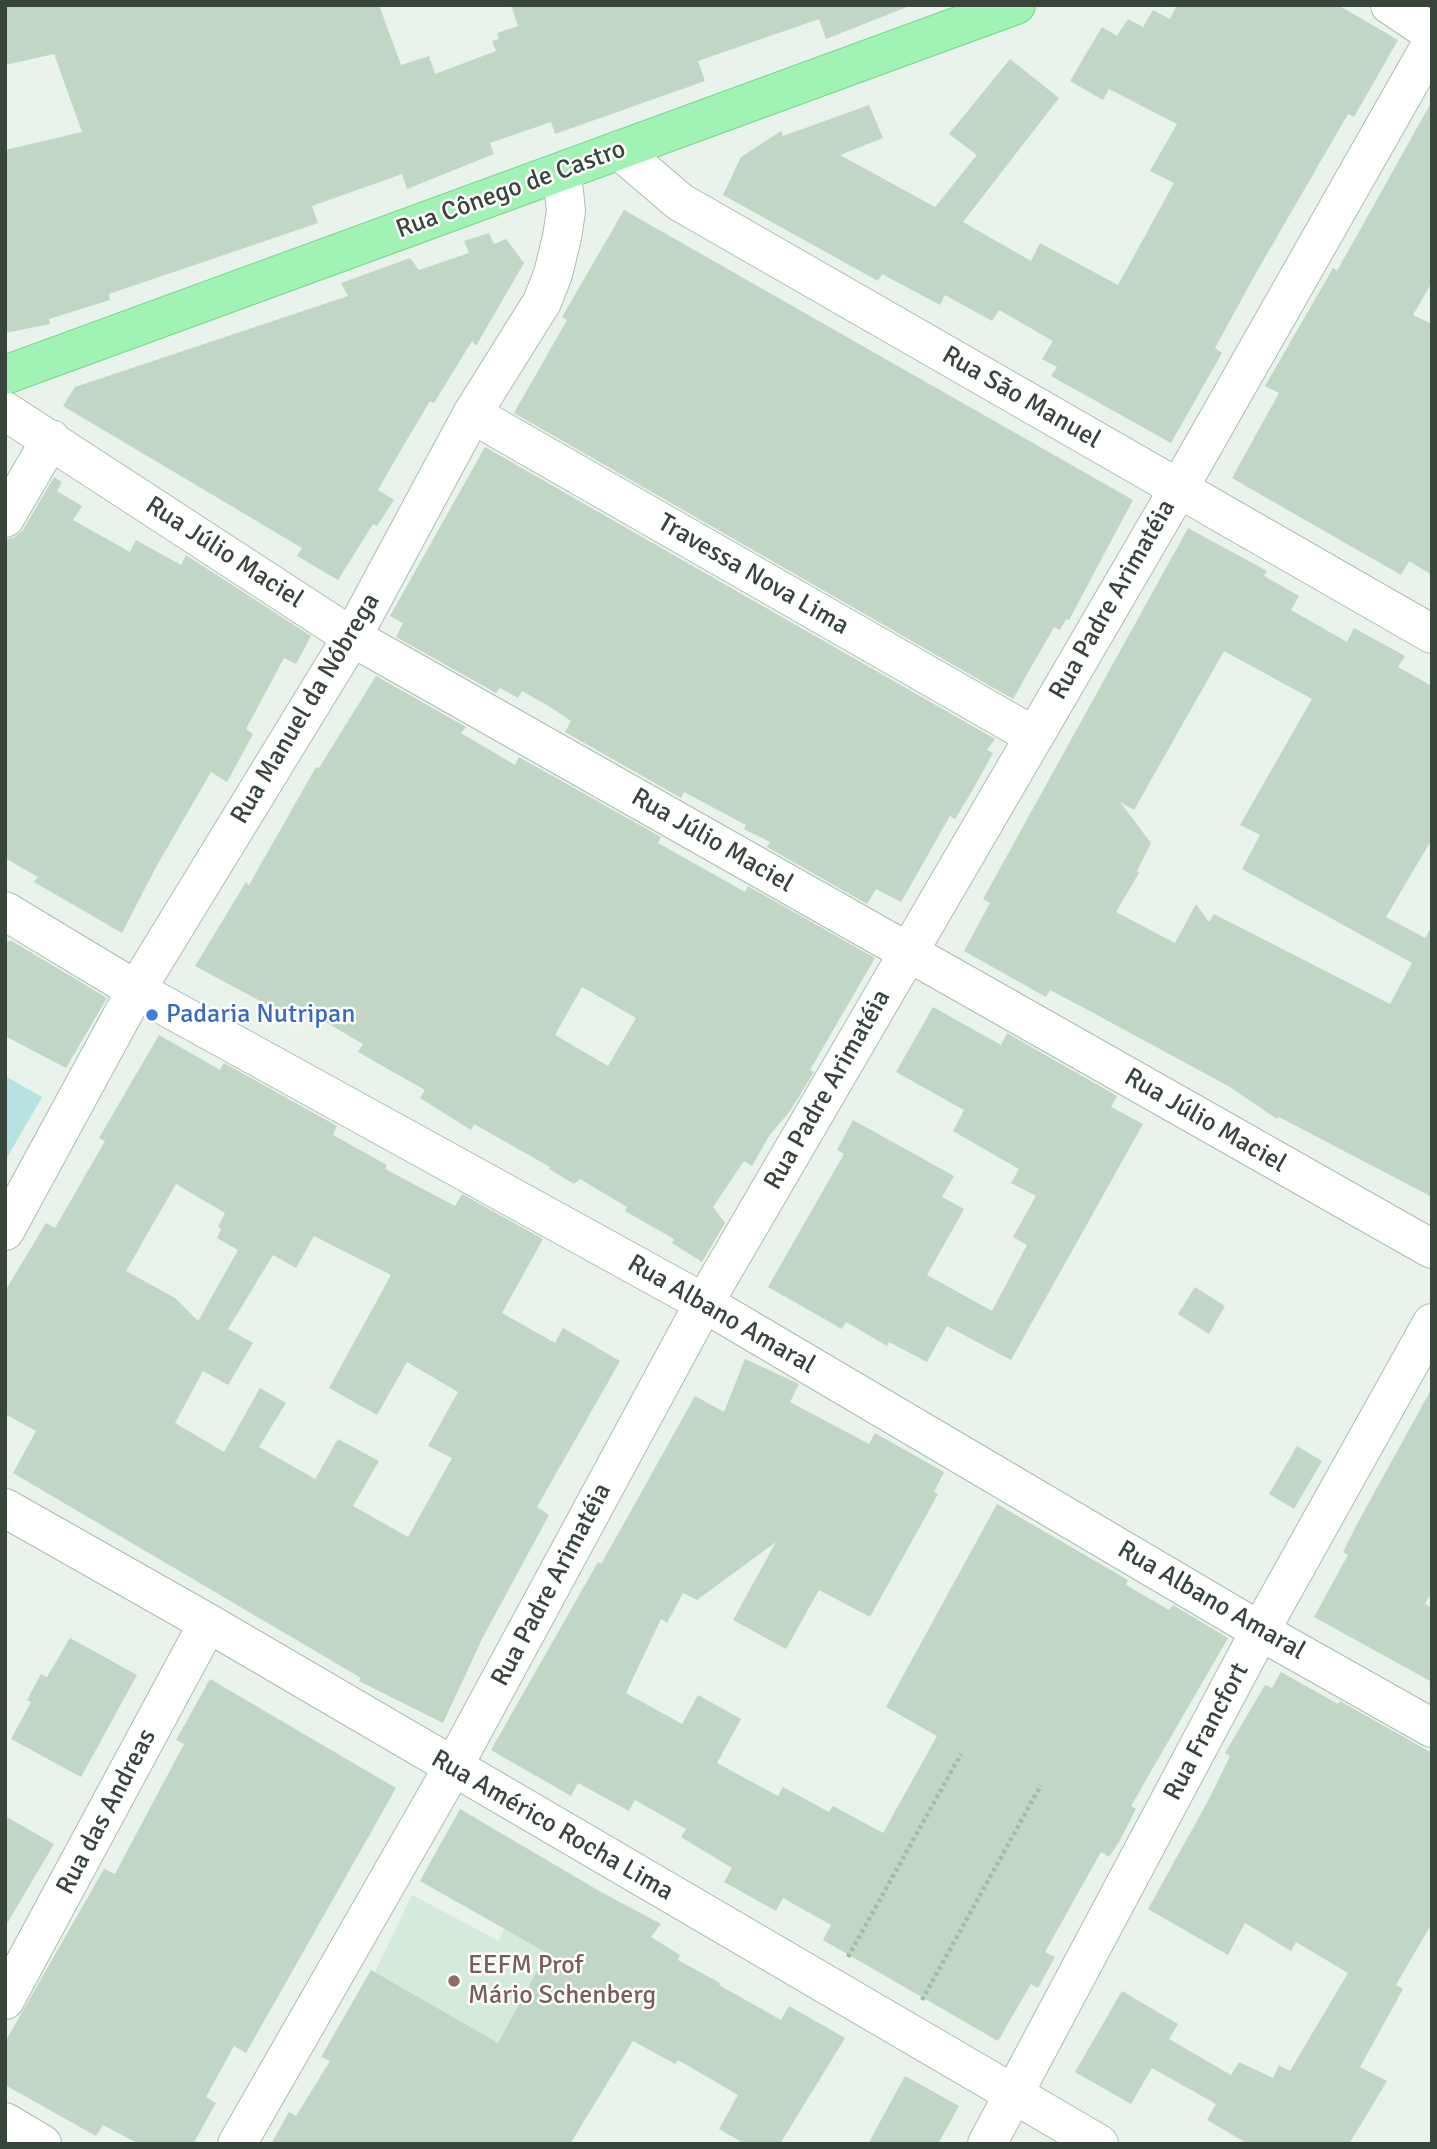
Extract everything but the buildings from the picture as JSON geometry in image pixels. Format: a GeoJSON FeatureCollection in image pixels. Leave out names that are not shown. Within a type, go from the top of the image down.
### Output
{"type":"FeatureCollection","features":[{"type":"Feature","properties":{"kind":"main road","name":"Rua Cônego de Castro"},"geometry":{"type":"LineString","coordinates":[[5,375],[1016,5]]}},
{"type":"Feature","properties":{"kind":"street"},"geometry":{"type":"LineString","coordinates":[[1390,5],[1432,33]]}},
{"type":"Feature","properties":{"kind":"street","name":"Rua Padre Arimatéia"},"geometry":{"type":"LineString","coordinates":[[237,2144],[452,1769],[704,1303],[1179,488],[1432,43]]}},
{"type":"Feature","properties":{"kind":"street","name":"Rua São Manuel"},"geometry":{"type":"LineString","coordinates":[[619,150],[680,202],[1432,634]]}},
{"type":"Feature","properties":{"kind":"street","name":"Rua Manuel da Nóbrega"},"geometry":{"type":"LineString","coordinates":[[5,1231],[136,990],[352,637],[472,414],[541,302],[553,274],[566,211],[562,173]]}},
{"type":"Feature","properties":{"kind":"street","name":"Rua Júlio Maciel"},"geometry":{"type":"LineString","coordinates":[[5,411],[352,637],[1432,1249]]}},
{"type":"Feature","properties":{"kind":"street","name":"Travessa Nova Lima"},"geometry":{"type":"LineString","coordinates":[[472,414],[1034,736]]}},
{"type":"Feature","properties":{"kind":"street"},"geometry":{"type":"LineString","coordinates":[[5,518],[51,439]]}},
{"type":"Feature","properties":{"kind":"street","name":"Rua Albano Amaral"},"geometry":{"type":"LineString","coordinates":[[5,911],[136,990],[704,1303],[1260,1631],[1432,1728]]}},
{"type":"Feature","properties":{"kind":"street","name":"Rua Francfort"},"geometry":{"type":"LineString","coordinates":[[987,2144],[1015,2096],[1260,1631],[1432,1323]]}},
{"type":"Feature","properties":{"kind":"street","name":"Rua Américo Rocha Lima"},"geometry":{"type":"LineString","coordinates":[[5,1508],[208,1623],[452,1769],[1098,2144]]}},
{"type":"Feature","properties":{"kind":"street","name":"Rua das Andreas"},"geometry":{"type":"LineString","coordinates":[[5,2000],[208,1623]]}},
{"type":"Feature","properties":{"kind":"street"},"geometry":{"type":"LineString","coordinates":[[5,2122],[42,2144]]}},
{"type":"Feature","properties":{"kind":"path"},"geometry":{"type":"LineString","coordinates":[[830,1988],[961,1754]]}},
{"type":"Feature","properties":{"kind":"path"},"geometry":{"type":"LineString","coordinates":[[904,2031],[1041,1785]]}},
{"type":"Feature","properties":{"kind":"shaded area"},"geometry":{"type":"Polygon","coordinates":[[[5,1076],[42,1097],[5,1161],[5,1076]]]}},
{"type":"Feature","properties":{"kind":"shaded area","name":"EEFM Prof Mário Schenberg"},"geometry":{"type":"Polygon","coordinates":[[[537,1859],[587,1889],[475,2095],[351,2022],[412,1895],[499,1941],[537,1859]]]}},
{"type":"Feature","properties":{"kind":"place","name":"Padaria Nutripan"},"geometry":{"type":"Point","coordinates":[152,1015]}},
{"type":"Feature","properties":{"kind":"place","name":"EEFM Prof Mário Schenberg"},"geometry":{"type":"Point","coordinates":[454,1981]}}]}
